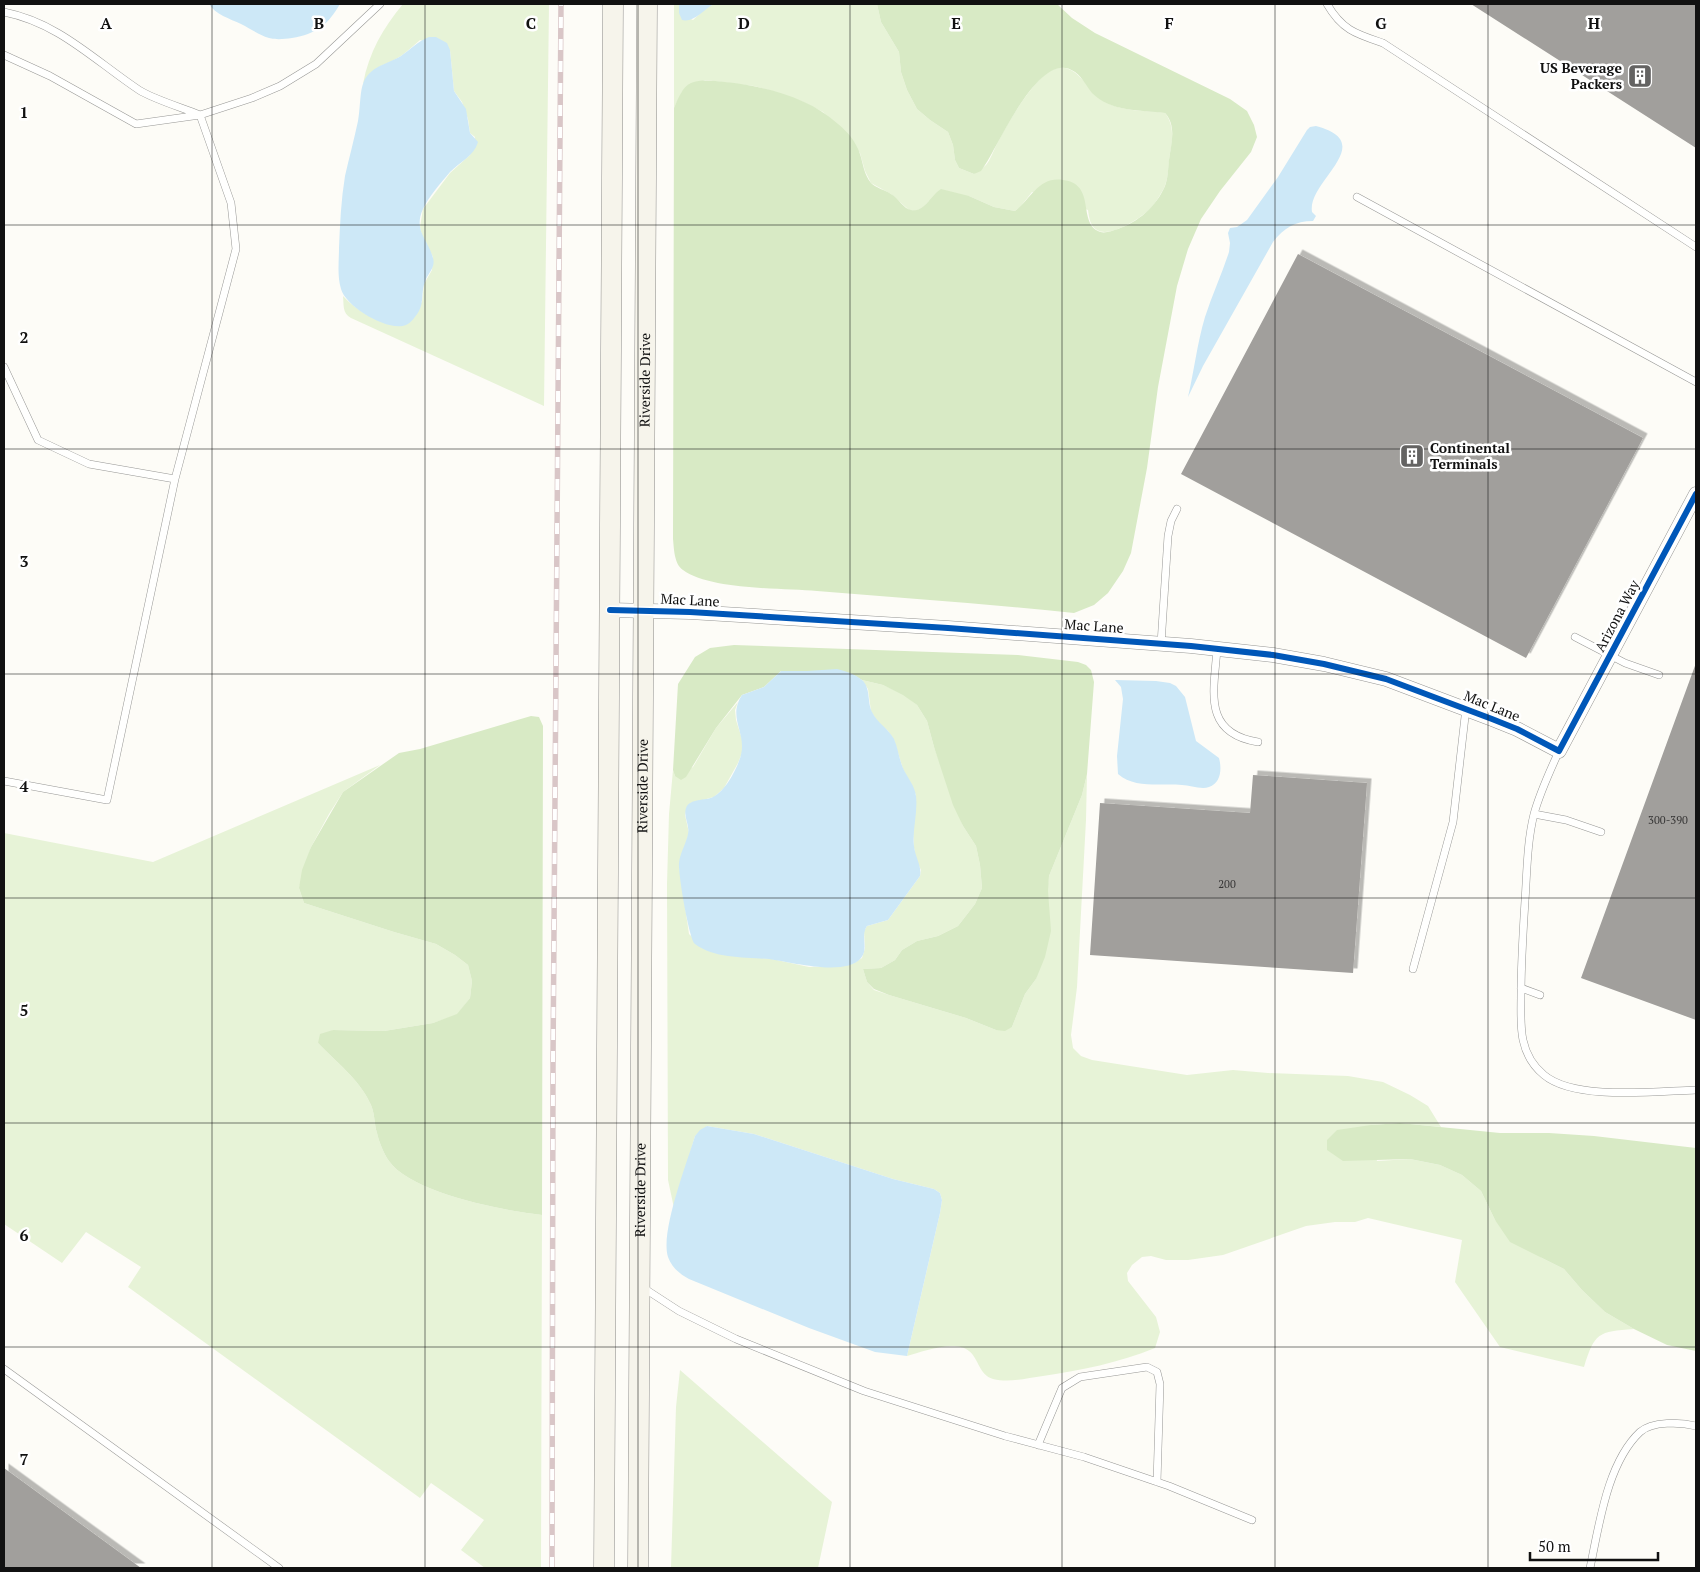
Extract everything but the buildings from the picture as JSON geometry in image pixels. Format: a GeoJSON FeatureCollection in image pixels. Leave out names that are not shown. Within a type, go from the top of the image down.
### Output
{"type":"FeatureCollection","features":[{"type":"Feature","properties":{"kind":"main road"},"geometry":{"type":"LineString","coordinates":[[604,1568],[613,4]]}},
{"type":"Feature","properties":{"kind":"main road","name":"Riverside Drive"},"geometry":{"type":"LineString","coordinates":[[638,1568],[647,4]]}},
{"type":"Feature","properties":{"kind":"street","name":"Arizona Way"},"geometry":{"type":"LineString","coordinates":[[1560,751],[1696,494]]}},
{"type":"Feature","properties":{"kind":"street","name":"Mac Lane"},"geometry":{"type":"LineString","coordinates":[[610,610],[690,612],[929,627],[1161,644],[1273,655],[1386,679],[1517,729],[1560,751]]}},
{"type":"Feature","properties":{"kind":"lane"},"geometry":{"type":"LineString","coordinates":[[4,55],[50,76],[136,124],[200,115],[252,98],[292,79],[322,58],[380,4]]}},
{"type":"Feature","properties":{"kind":"lane"},"geometry":{"type":"LineString","coordinates":[[1327,4],[1337,19],[1349,30],[1384,43],[1696,247]]}},
{"type":"Feature","properties":{"kind":"lane"},"geometry":{"type":"LineString","coordinates":[[4,12],[21,16],[61,34],[141,92],[200,115],[231,203],[236,248],[175,479],[107,800],[4,781]]}},
{"type":"Feature","properties":{"kind":"lane"},"geometry":{"type":"LineString","coordinates":[[1357,198],[1696,382]]}},
{"type":"Feature","properties":{"kind":"lane"},"geometry":{"type":"LineString","coordinates":[[4,367],[38,440],[89,464],[175,479]]}},
{"type":"Feature","properties":{"kind":"lane"},"geometry":{"type":"LineString","coordinates":[[1161,644],[1168,536],[1176,509]]}},
{"type":"Feature","properties":{"kind":"lane"},"geometry":{"type":"LineString","coordinates":[[1575,637],[1610,656],[1659,676]]}},
{"type":"Feature","properties":{"kind":"lane"},"geometry":{"type":"LineString","coordinates":[[1217,649],[1214,709],[1224,726],[1231,733],[1239,738],[1258,742]]}},
{"type":"Feature","properties":{"kind":"lane"},"geometry":{"type":"LineString","coordinates":[[1414,969],[1453,822],[1466,708]]}},
{"type":"Feature","properties":{"kind":"lane"},"geometry":{"type":"LineString","coordinates":[[1560,751],[1542,790],[1534,814],[1529,848],[1521,988],[1521,1028],[1526,1050],[1537,1068],[1554,1082],[1564,1086],[1584,1090],[1634,1092],[1696,1090]]}},
{"type":"Feature","properties":{"kind":"lane"},"geometry":{"type":"LineString","coordinates":[[1534,814],[1566,820],[1601,832]]}},
{"type":"Feature","properties":{"kind":"lane"},"geometry":{"type":"LineString","coordinates":[[1521,988],[1540,995]]}},
{"type":"Feature","properties":{"kind":"lane"},"geometry":{"type":"LineString","coordinates":[[640,1285],[680,1311],[736,1339],[864,1392],[1038,1445],[1084,1457],[1157,1482],[1252,1520]]}},
{"type":"Feature","properties":{"kind":"lane"},"geometry":{"type":"LineString","coordinates":[[1038,1445],[1062,1388],[1080,1377],[1147,1367],[1157,1372],[1160,1384],[1157,1482]]}},
{"type":"Feature","properties":{"kind":"lane"},"geometry":{"type":"LineString","coordinates":[[4,1369],[279,1568]]}},
{"type":"Feature","properties":{"kind":"lane"},"geometry":{"type":"LineString","coordinates":[[1590,1568],[1612,1477],[1626,1450],[1642,1431],[1664,1423],[1686,1423],[1696,1426]]}},
{"type":"Feature","properties":{"kind":"green space"},"geometry":{"type":"Polygon","coordinates":[[[403,4],[549,4],[544,406],[351,318],[345,311],[343,296],[369,316],[387,324],[422,302],[424,284],[432,270],[433,257],[422,236],[420,227],[423,209],[450,173],[470,155],[475,137],[470,133],[468,119],[462,102],[454,91],[450,50],[420,40],[401,56],[373,72],[363,84],[369,61],[378,41],[389,22],[403,4]]]}},
{"type":"Feature","properties":{"kind":"green space"},"geometry":{"type":"Polygon","coordinates":[[[674,4],[679,4],[679,13],[693,20],[714,4],[877,4],[881,22],[899,52],[901,72],[907,90],[917,109],[948,132],[959,168],[974,174],[988,163],[1013,116],[1036,83],[1050,71],[1059,68],[1067,69],[1074,72],[1105,102],[1127,109],[1165,113],[1170,122],[1172,138],[1166,184],[1149,210],[1132,222],[1109,232],[1097,230],[1093,226],[1088,210],[1032,192],[1015,211],[994,207],[969,196],[929,201],[916,211],[909,210],[891,194],[871,183],[865,171],[860,153],[823,112],[803,102],[754,86],[705,80],[682,92],[674,108],[674,4]]]}},
{"type":"Feature","properties":{"kind":"green space"},"geometry":{"type":"Polygon","coordinates":[[[877,4],[1057,4],[1072,18],[1095,33],[1230,99],[1247,111],[1254,125],[1257,137],[1251,152],[1220,191],[1201,219],[1188,249],[1177,286],[1158,387],[1147,468],[1131,553],[1123,571],[1108,593],[1094,605],[1074,613],[945,601],[728,585],[695,577],[683,570],[676,560],[673,539],[674,108],[685,87],[691,83],[708,81],[755,86],[785,94],[814,107],[838,124],[851,138],[858,150],[865,173],[871,183],[891,194],[906,208],[911,210],[920,209],[941,189],[969,196],[994,207],[1015,211],[1041,185],[1048,181],[1063,180],[1073,183],[1079,188],[1083,194],[1091,225],[1096,230],[1104,232],[1113,231],[1125,226],[1146,213],[1157,201],[1165,186],[1172,129],[1169,118],[1165,113],[1126,109],[1108,104],[1092,93],[1075,72],[1061,68],[1047,73],[1034,86],[1008,124],[981,171],[974,174],[959,168],[948,132],[917,109],[907,90],[901,72],[899,52],[881,22],[877,4]]]}},
{"type":"Feature","properties":{"kind":"green space"},"geometry":{"type":"Polygon","coordinates":[[[734,645],[1018,655],[1078,662],[1086,665],[1091,670],[1094,682],[1087,774],[1082,795],[1049,876],[1048,891],[1051,931],[1045,957],[1036,979],[1025,994],[1012,1027],[1005,1031],[996,1030],[966,1018],[889,995],[874,989],[867,982],[863,969],[881,968],[895,960],[902,950],[917,941],[938,936],[958,926],[975,904],[982,888],[976,846],[963,826],[953,805],[927,721],[917,705],[903,695],[883,685],[862,680],[850,673],[781,671],[764,687],[742,695],[716,728],[686,777],[681,780],[675,776],[673,770],[678,684],[695,657],[710,648],[734,645]]]}},
{"type":"Feature","properties":{"kind":"green space"},"geometry":{"type":"Polygon","coordinates":[[[862,680],[883,685],[903,694],[917,705],[927,721],[934,747],[963,826],[976,846],[982,888],[975,904],[958,926],[938,936],[917,941],[902,950],[895,960],[881,968],[863,969],[867,982],[874,990],[966,1018],[996,1030],[1012,1027],[1025,994],[1036,979],[1049,876],[1082,795],[1087,774],[1077,987],[1071,1035],[1073,1048],[1081,1056],[1092,1060],[1187,1075],[1233,1070],[1348,1076],[1383,1082],[1410,1095],[1428,1106],[1441,1127],[1400,1123],[1371,1125],[1377,1161],[1410,1159],[1440,1165],[1462,1175],[1481,1191],[1495,1220],[1542,1258],[1564,1269],[1605,1312],[1634,1329],[1613,1331],[1600,1336],[1591,1347],[1584,1367],[1500,1347],[1455,1282],[1462,1240],[1368,1218],[1355,1222],[1335,1222],[1306,1226],[1223,1255],[1188,1260],[1166,1260],[1151,1256],[1142,1257],[1132,1265],[1127,1273],[1128,1281],[1156,1317],[1160,1332],[1155,1348],[1114,1362],[1057,1374],[1018,1380],[999,1380],[988,1377],[969,1351],[956,1346],[930,1349],[907,1356],[940,1213],[942,1200],[940,1193],[934,1189],[893,1179],[754,1134],[707,1126],[695,1136],[674,1208],[668,1180],[667,884],[669,814],[673,770],[675,776],[693,767],[716,728],[738,702],[735,710],[736,720],[743,742],[742,753],[738,763],[724,788],[714,797],[691,803],[687,807],[685,815],[689,833],[679,865],[689,934],[706,950],[729,955],[772,959],[809,967],[843,966],[854,963],[862,958],[865,948],[864,931],[867,926],[888,920],[920,876],[921,870],[916,860],[914,848],[913,830],[916,795],[903,769],[894,740],[888,731],[878,723],[871,711],[868,689],[862,680]]]}},
{"type":"Feature","properties":{"kind":"green space"},"geometry":{"type":"Polygon","coordinates":[[[531,716],[539,717],[543,726],[542,1215],[483,1205],[437,1191],[400,1172],[389,1161],[379,1140],[370,1103],[360,1086],[318,1043],[320,1034],[333,1030],[384,1031],[433,1023],[457,1014],[470,998],[472,981],[468,965],[436,944],[304,903],[299,888],[302,870],[311,847],[343,792],[399,753],[420,749],[531,716]]]}},
{"type":"Feature","properties":{"kind":"green space"},"geometry":{"type":"Polygon","coordinates":[[[380,765],[343,792],[329,814],[311,847],[299,888],[304,903],[436,944],[468,965],[472,981],[470,998],[457,1015],[433,1023],[384,1031],[333,1030],[318,1043],[360,1086],[373,1110],[376,1129],[385,1155],[400,1172],[437,1191],[483,1205],[542,1215],[541,1568],[485,1568],[461,1550],[484,1520],[431,1483],[420,1498],[128,1287],[141,1267],[86,1232],[62,1263],[4,1224],[4,833],[153,862],[380,765]]]}},
{"type":"Feature","properties":{"kind":"green space"},"geometry":{"type":"Polygon","coordinates":[[[1400,1123],[1500,1133],[1549,1133],[1594,1136],[1696,1148],[1696,1351],[1667,1345],[1634,1329],[1605,1312],[1564,1269],[1510,1242],[1495,1220],[1481,1191],[1462,1175],[1440,1165],[1410,1159],[1343,1161],[1327,1150],[1327,1140],[1337,1130],[1400,1123]]]}},
{"type":"Feature","properties":{"kind":"green space"},"geometry":{"type":"Polygon","coordinates":[[[680,1370],[832,1502],[818,1568],[671,1568],[676,1407],[680,1370]]]}},
{"type":"Feature","properties":{"kind":"water"},"geometry":{"type":"Polygon","coordinates":[[[209,4],[340,4],[331,18],[315,31],[292,38],[278,39],[269,38],[223,16],[209,4]]]}},
{"type":"Feature","properties":{"kind":"water"},"geometry":{"type":"Polygon","coordinates":[[[679,4],[714,4],[695,18],[682,20],[679,13],[679,4]]]}},
{"type":"Feature","properties":{"kind":"water"},"geometry":{"type":"Polygon","coordinates":[[[429,37],[436,37],[447,43],[450,50],[454,91],[466,109],[470,133],[478,142],[470,155],[450,172],[428,199],[420,217],[420,229],[431,251],[434,262],[424,285],[419,311],[406,325],[389,325],[359,310],[344,296],[341,289],[339,279],[340,221],[345,176],[358,121],[362,87],[366,78],[374,69],[401,56],[429,37]]]}},
{"type":"Feature","properties":{"kind":"water"},"geometry":{"type":"Polygon","coordinates":[[[1316,126],[1334,133],[1342,142],[1342,153],[1313,200],[1312,212],[1316,216],[1313,221],[1301,222],[1290,226],[1273,242],[1203,366],[1188,397],[1205,317],[1229,252],[1228,233],[1230,228],[1237,227],[1247,220],[1278,177],[1307,130],[1310,127],[1316,126]]]}},
{"type":"Feature","properties":{"kind":"water"},"geometry":{"type":"Polygon","coordinates":[[[837,669],[853,674],[865,683],[872,712],[894,739],[903,768],[916,796],[914,846],[920,876],[888,920],[867,926],[864,934],[865,946],[863,954],[854,964],[843,967],[817,967],[769,959],[721,955],[703,949],[695,944],[693,939],[687,919],[680,879],[679,863],[688,831],[685,815],[686,808],[691,803],[713,797],[717,794],[729,781],[735,770],[742,751],[736,712],[742,695],[764,687],[781,671],[837,669]]]}},
{"type":"Feature","properties":{"kind":"water"},"geometry":{"type":"Polygon","coordinates":[[[1115,680],[1156,681],[1176,686],[1185,697],[1196,741],[1219,758],[1220,775],[1213,785],[1203,788],[1182,785],[1140,784],[1125,779],[1118,774],[1117,756],[1123,699],[1121,687],[1115,680]]]}},
{"type":"Feature","properties":{"kind":"water"},"geometry":{"type":"Polygon","coordinates":[[[707,1126],[754,1134],[893,1179],[934,1189],[940,1193],[942,1200],[940,1213],[907,1356],[875,1352],[809,1328],[689,1279],[679,1273],[668,1257],[668,1231],[671,1215],[695,1136],[707,1126]]]}},
{"type":"Feature","properties":{"kind":"railway"},"geometry":{"type":"LineString","coordinates":[[552,1568],[553,1062],[561,4]]}},
{"type":"Feature","properties":{"kind":"cycle path"},"geometry":{"type":"LineString","coordinates":[[610,610],[690,612],[948,628],[1191,646],[1273,655],[1324,664],[1386,679],[1517,729],[1559,751],[1696,494]]}},
{"type":"Feature","properties":{"kind":"place","name":"US Beverage Packers"},"geometry":{"type":"Point","coordinates":[1640,76]}},
{"type":"Feature","properties":{"kind":"place","name":"Continental Terminals"},"geometry":{"type":"Point","coordinates":[1412,456]}}]}
